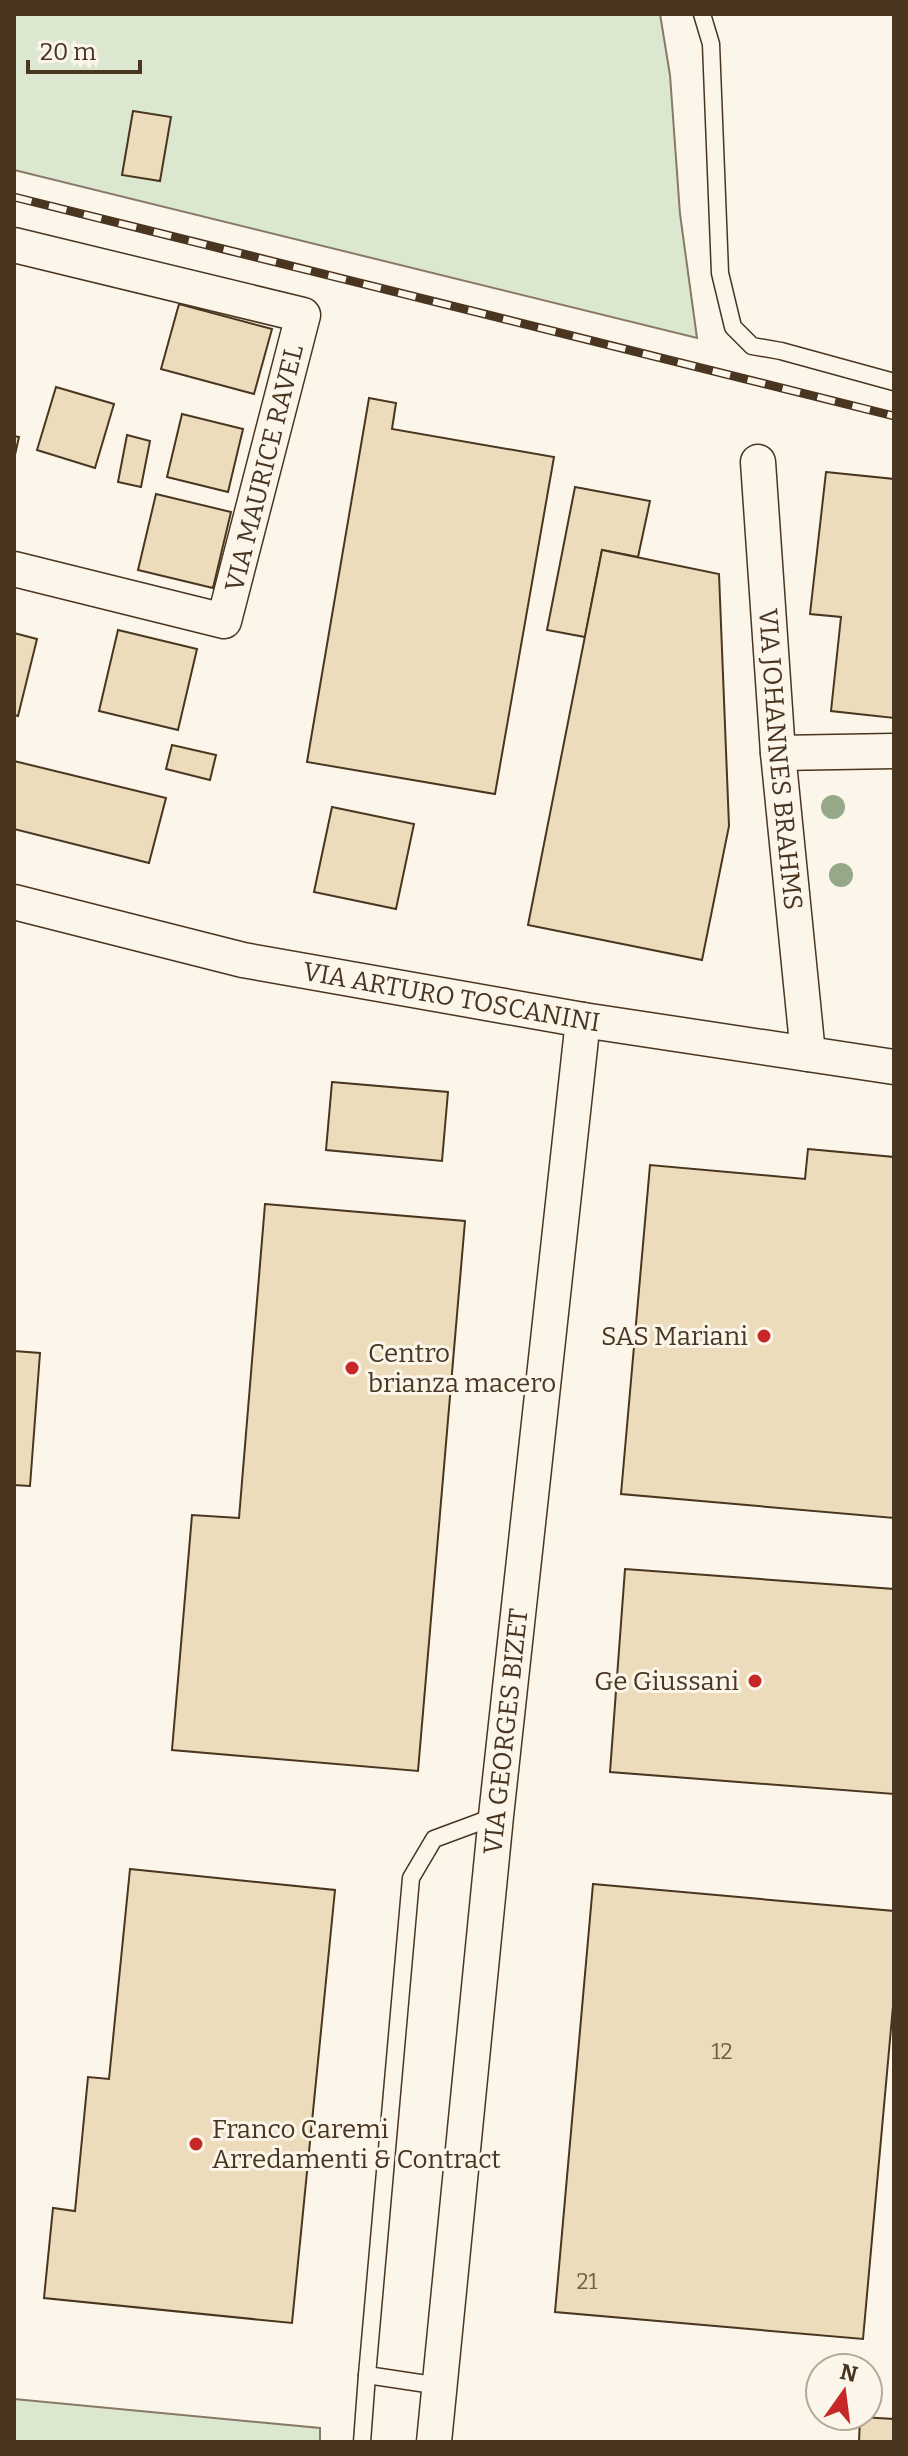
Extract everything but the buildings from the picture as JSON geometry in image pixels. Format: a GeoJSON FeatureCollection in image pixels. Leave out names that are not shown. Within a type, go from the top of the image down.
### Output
{"type":"FeatureCollection","features":[{"type":"Feature","properties":{"kind":"street","name":"VIA MAURICE RAVEL"},"geometry":{"type":"LineString","coordinates":[[14,245],[303,315],[224,621],[14,569]]}},
{"type":"Feature","properties":{"kind":"street","name":"VIA JOHANNES BRAHMS"},"geometry":{"type":"LineString","coordinates":[[758,462],[778,753],[808,1054]]}},
{"type":"Feature","properties":{"kind":"street"},"geometry":{"type":"LineString","coordinates":[[778,753],[894,751]]}},
{"type":"Feature","properties":{"kind":"street","name":"VIA ARTURO TOSCANINI"},"geometry":{"type":"LineString","coordinates":[[14,902],[243,960],[583,1020],[894,1067]]}},
{"type":"Feature","properties":{"kind":"street","name":"VIA GEORGES BIZET"},"geometry":{"type":"LineString","coordinates":[[434,2442],[496,1816],[583,1020]]}},
{"type":"Feature","properties":{"kind":"lane"},"geometry":{"type":"LineString","coordinates":[[702,14],[711,44],[720,273],[733,327],[752,346],[894,382]]}},
{"type":"Feature","properties":{"kind":"lane"},"geometry":{"type":"LineString","coordinates":[[362,2442],[411,1878],[434,1839],[496,1816]]}},
{"type":"Feature","properties":{"kind":"lane"},"geometry":{"type":"LineString","coordinates":[[367,2375],[440,2386]]}},
{"type":"Feature","properties":{"kind":"green space"},"geometry":{"type":"Polygon","coordinates":[[[14,14],[660,14],[670,75],[680,214],[697,338],[14,170],[14,14]]]}},
{"type":"Feature","properties":{"kind":"green space"},"geometry":{"type":"Polygon","coordinates":[[[14,2399],[320,2428],[320,2442],[14,2442],[14,2399]]]}},
{"type":"Feature","properties":{"kind":"railway"},"geometry":{"type":"LineString","coordinates":[[14,197],[894,416]]}},
{"type":"Feature","properties":{"kind":"place","name":"SAS Mariani"},"geometry":{"type":"Point","coordinates":[764,1336]}},
{"type":"Feature","properties":{"kind":"place","name":"Centro brianza macero"},"geometry":{"type":"Point","coordinates":[352,1368]}},
{"type":"Feature","properties":{"kind":"place","name":"Ge Giussani"},"geometry":{"type":"Point","coordinates":[755,1681]}},
{"type":"Feature","properties":{"kind":"place","name":"Franco Caremi Arredamenti & Contract"},"geometry":{"type":"Point","coordinates":[196,2144]}}]}
